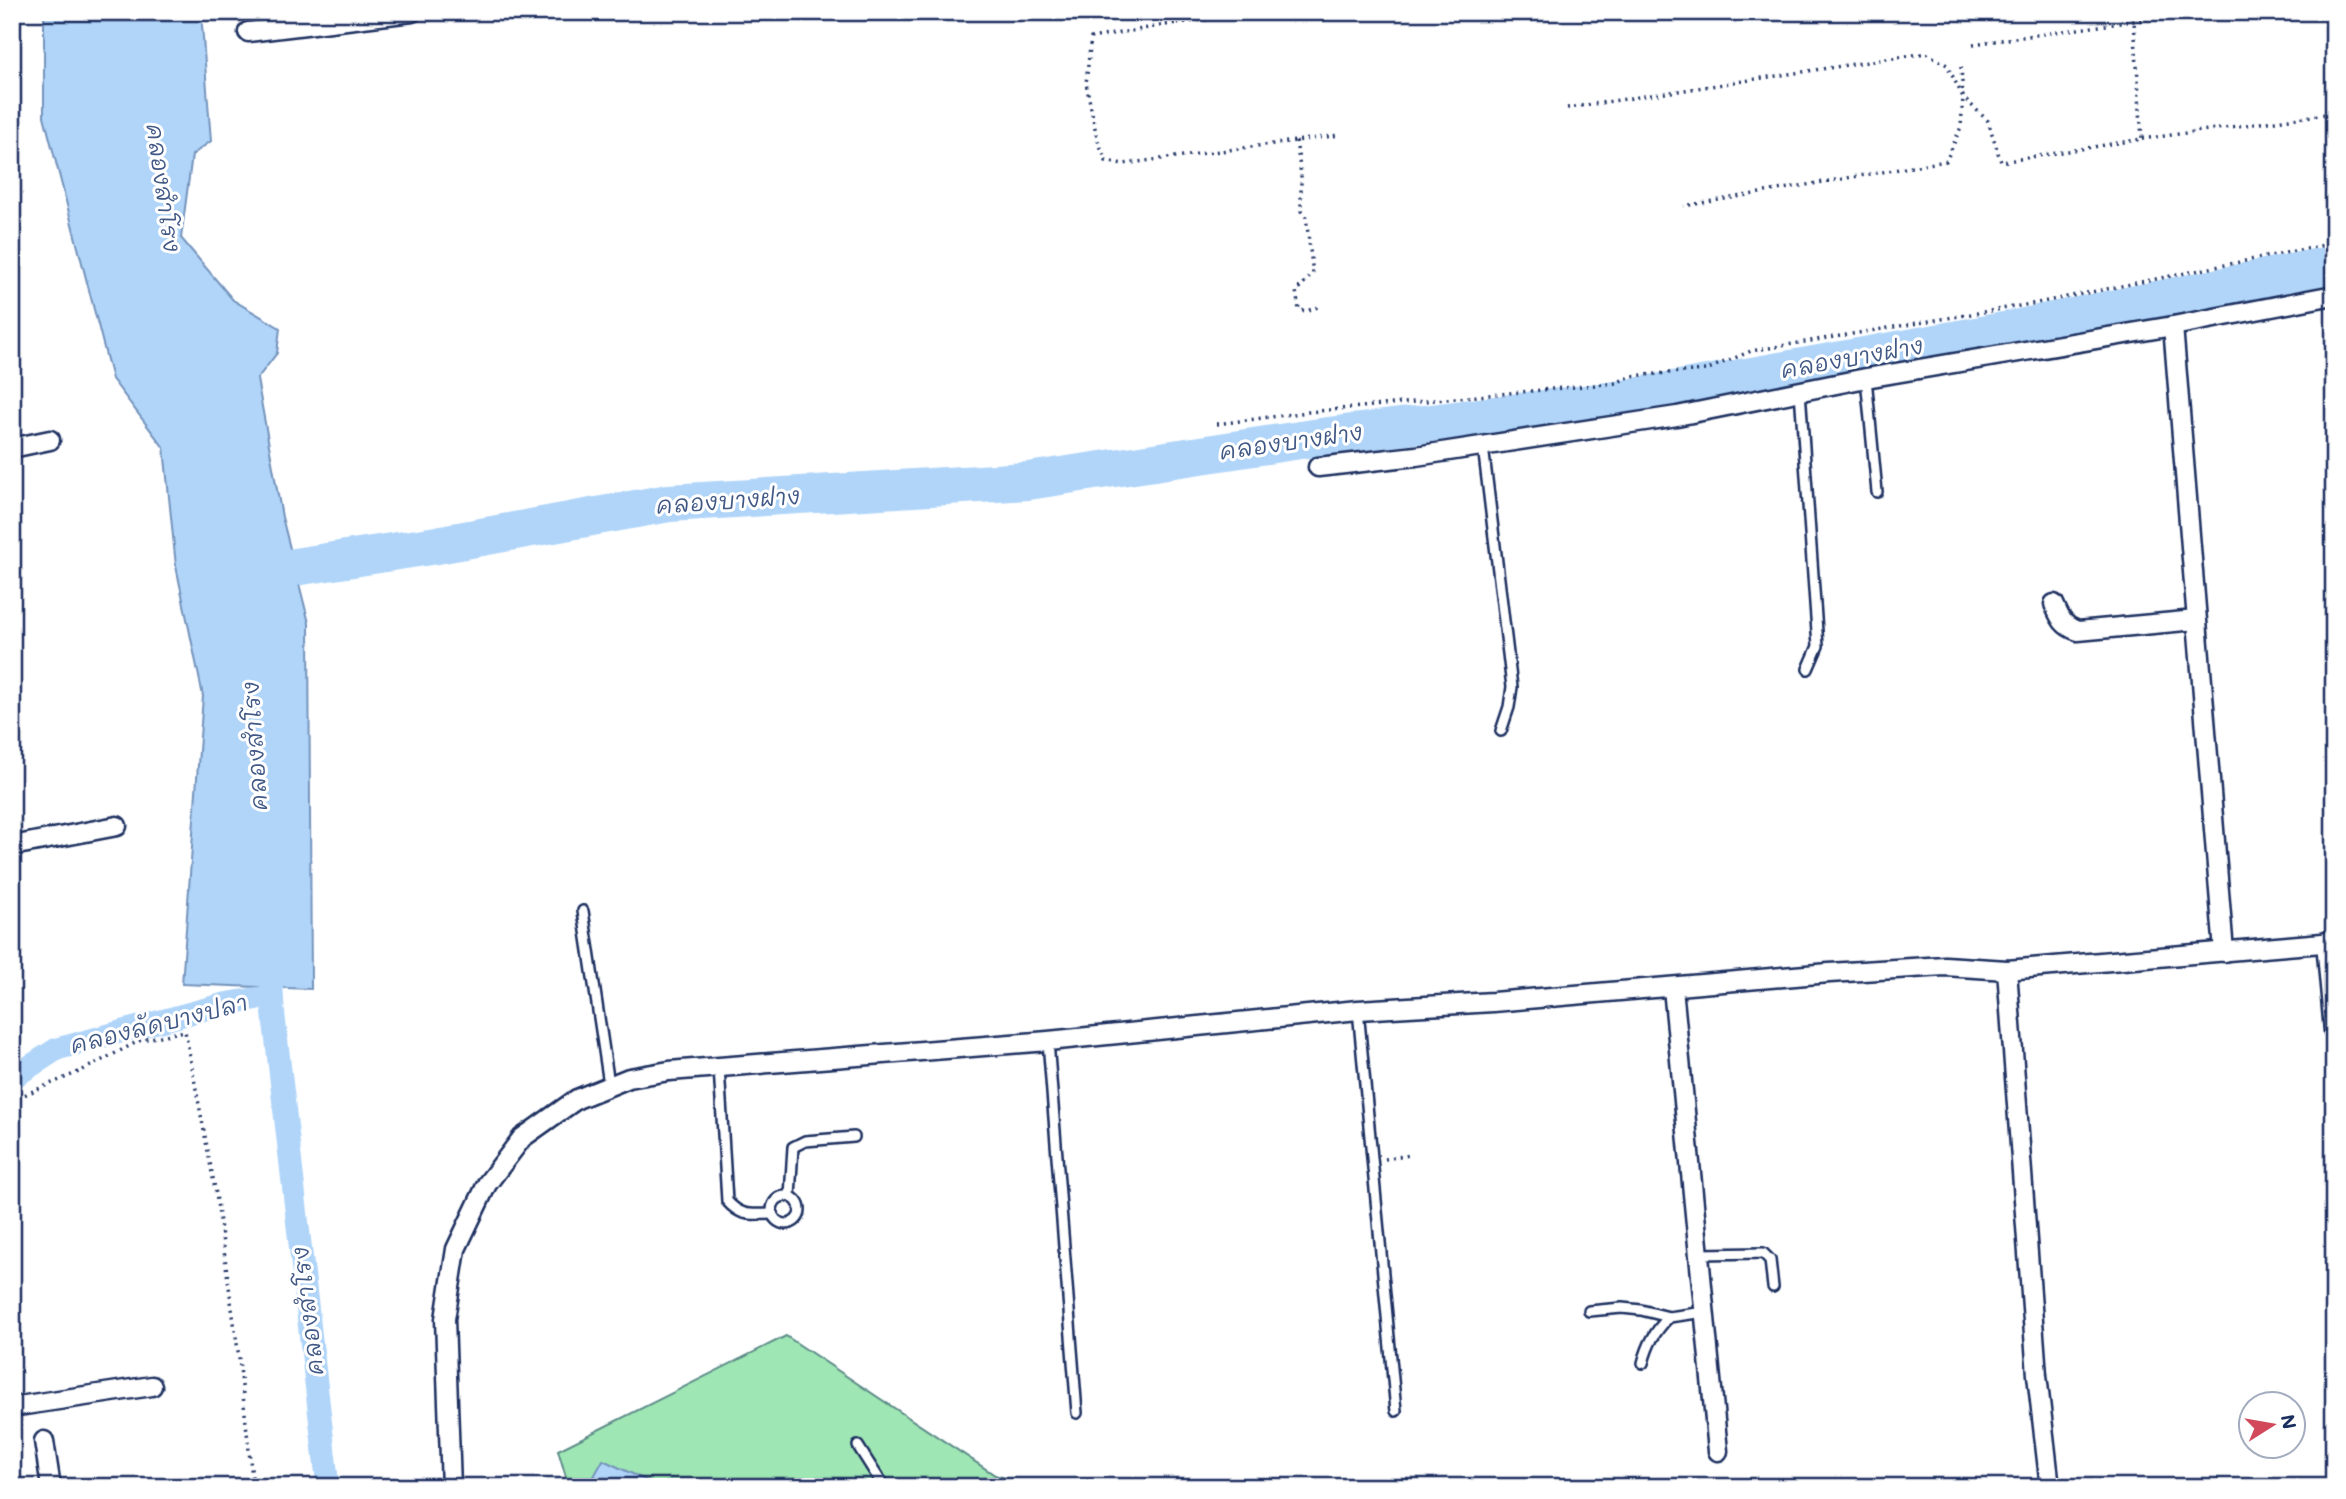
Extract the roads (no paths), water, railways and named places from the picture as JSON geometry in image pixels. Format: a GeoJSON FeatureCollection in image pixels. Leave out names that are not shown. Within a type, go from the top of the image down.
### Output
{"type":"FeatureCollection","features":[{"type":"Feature","properties":{"kind":"street"},"geometry":{"type":"LineString","coordinates":[[248,32],[412,12]]}},
{"type":"Feature","properties":{"kind":"street"},"geometry":{"type":"LineString","coordinates":[[1318,467],[1416,456],[1677,416],[1866,378],[2173,326],[2334,295]]}},
{"type":"Feature","properties":{"kind":"street"},"geometry":{"type":"LineString","coordinates":[[2173,326],[2224,952]]}},
{"type":"Feature","properties":{"kind":"street"},"geometry":{"type":"LineString","coordinates":[[12,448],[50,440]]}},
{"type":"Feature","properties":{"kind":"street"},"geometry":{"type":"LineString","coordinates":[[2054,604],[2062,623],[2078,631],[2196,620]]}},
{"type":"Feature","properties":{"kind":"street"},"geometry":{"type":"LineString","coordinates":[[12,846],[117,826]]}},
{"type":"Feature","properties":{"kind":"street"},"geometry":{"type":"LineString","coordinates":[[451,1487],[445,1319],[456,1249],[487,1184],[522,1138],[577,1099],[629,1078],[669,1071],[1048,1041],[1358,1010],[1673,988],[1829,973],[1945,966],[2007,970],[2330,942],[2334,1031]]}},
{"type":"Feature","properties":{"kind":"street"},"geometry":{"type":"LineString","coordinates":[[2007,970],[2038,1376],[2050,1487]]}},
{"type":"Feature","properties":{"kind":"street"},"geometry":{"type":"LineString","coordinates":[[1673,988],[1718,1451]]}},
{"type":"Feature","properties":{"kind":"street"},"geometry":{"type":"LineString","coordinates":[[12,1406],[152,1386]]}},
{"type":"Feature","properties":{"kind":"street"},"geometry":{"type":"LineString","coordinates":[[44,1441],[51,1487]]}},
{"type":"Feature","properties":{"kind":"lane"},"geometry":{"type":"LineString","coordinates":[[1866,378],[1877,492]]}},
{"type":"Feature","properties":{"kind":"lane"},"geometry":{"type":"LineString","coordinates":[[1800,391],[1818,646],[1808,669]]}},
{"type":"Feature","properties":{"kind":"lane"},"geometry":{"type":"LineString","coordinates":[[1483,446],[1512,687],[1501,731]]}},
{"type":"Feature","properties":{"kind":"lane"},"geometry":{"type":"LineString","coordinates":[[583,911],[609,1084]]}},
{"type":"Feature","properties":{"kind":"lane"},"geometry":{"type":"LineString","coordinates":[[1358,1010],[1396,1410]]}},
{"type":"Feature","properties":{"kind":"lane"},"geometry":{"type":"LineString","coordinates":[[1048,1041],[1077,1413]]}},
{"type":"Feature","properties":{"kind":"lane"},"geometry":{"type":"LineString","coordinates":[[719,1067],[727,1201],[736,1211],[747,1214],[773,1214]]}},
{"type":"Feature","properties":{"kind":"lane"},"geometry":{"type":"LineString","coordinates":[[789,1196],[793,1147],[805,1141],[854,1137]]}},
{"type":"Feature","properties":{"kind":"lane"},"geometry":{"type":"LineString","coordinates":[[783,1196],[789,1196],[799,1203],[801,1210],[799,1217],[787,1224],[780,1223],[773,1214],[774,1202],[783,1196]]}},
{"type":"Feature","properties":{"kind":"lane"},"geometry":{"type":"LineString","coordinates":[[1699,1254],[1763,1253],[1770,1260],[1773,1287]]}},
{"type":"Feature","properties":{"kind":"lane"},"geometry":{"type":"LineString","coordinates":[[1589,1311],[1622,1308],[1669,1317],[1705,1312]]}},
{"type":"Feature","properties":{"kind":"lane"},"geometry":{"type":"LineString","coordinates":[[1643,1363],[1648,1343],[1669,1317]]}},
{"type":"Feature","properties":{"kind":"lane"},"geometry":{"type":"LineString","coordinates":[[858,1446],[884,1487]]}},
{"type":"Feature","properties":{"kind":"water"},"geometry":{"type":"Polygon","coordinates":[[[44,12],[201,12],[211,141],[192,155],[181,238],[233,300],[280,328],[277,353],[257,379],[282,517],[309,623],[311,989],[182,984],[203,696],[176,566],[164,448],[112,379],[44,116],[44,12]]]}},
{"type":"Feature","properties":{"kind":"water"},"geometry":{"type":"Polygon","coordinates":[[[603,1460],[660,1487],[599,1487],[592,1480],[603,1460]]]}},
{"type":"Feature","properties":{"kind":"waterway","name":"คลองบางฝาง"},"geometry":{"type":"LineString","coordinates":[[243,575],[437,545],[669,503],[1028,481],[1320,437],[1623,399],[2004,331],[2334,264]]}},
{"type":"Feature","properties":{"kind":"waterway","name":"คลองสำโรง"},"geometry":{"type":"LineString","coordinates":[[270,957],[273,1009],[328,1487]]}},
{"type":"Feature","properties":{"kind":"waterway","name":"คลองลัดบางปลา"},"geometry":{"type":"LineString","coordinates":[[12,1078],[57,1049],[224,1004],[272,996]]}}]}
